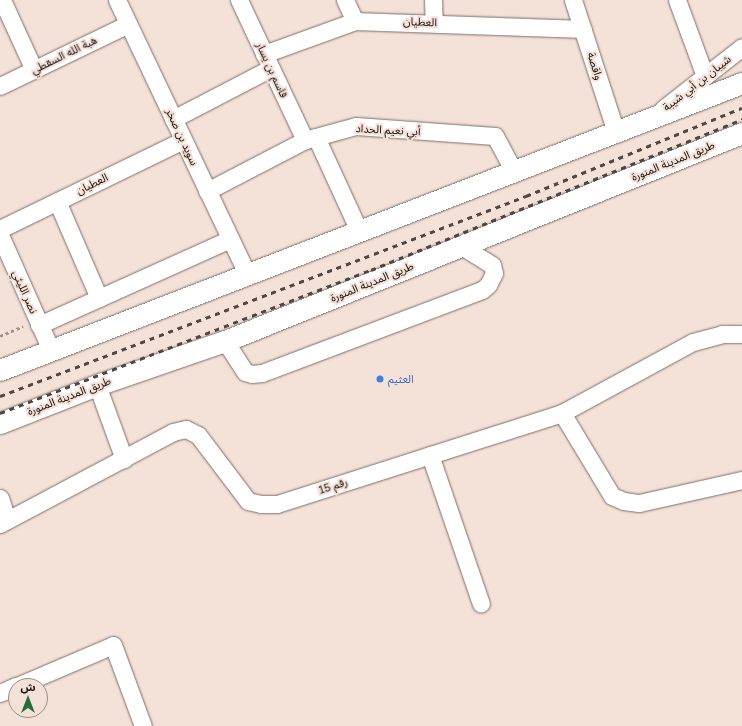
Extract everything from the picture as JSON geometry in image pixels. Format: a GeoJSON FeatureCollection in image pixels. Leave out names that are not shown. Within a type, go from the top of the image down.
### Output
{"type":"FeatureCollection","features":[{"type":"Feature","properties":{"kind":"main road"},"geometry":{"type":"LineString","coordinates":[[0,370],[742,83]]}},
{"type":"Feature","properties":{"kind":"main road","name":"طريق المدينة المنورة"},"geometry":{"type":"LineString","coordinates":[[0,423],[97,385],[225,341],[742,133]]}},
{"type":"Feature","properties":{"kind":"street"},"geometry":{"type":"LineString","coordinates":[[2,0],[34,70]]}},
{"type":"Feature","properties":{"kind":"street","name":"سويد بن صخر"},"geometry":{"type":"LineString","coordinates":[[117,0],[247,274]]}},
{"type":"Feature","properties":{"kind":"street","name":"قاسم بن يسار"},"geometry":{"type":"LineString","coordinates":[[239,0],[267,61],[311,139],[359,231]]}},
{"type":"Feature","properties":{"kind":"street"},"geometry":{"type":"LineString","coordinates":[[345,0],[355,21]]}},
{"type":"Feature","properties":{"kind":"street"},"geometry":{"type":"LineString","coordinates":[[433,0],[434,23]]}},
{"type":"Feature","properties":{"kind":"street","name":"واقصة"},"geometry":{"type":"LineString","coordinates":[[573,0],[616,132]]}},
{"type":"Feature","properties":{"kind":"street"},"geometry":{"type":"LineString","coordinates":[[677,0],[705,76]]}},
{"type":"Feature","properties":{"kind":"street","name":"العطيان"},"geometry":{"type":"LineString","coordinates":[[173,119],[267,61],[355,21],[582,29]]}},
{"type":"Feature","properties":{"kind":"street","name":"هبة الله السقطي"},"geometry":{"type":"LineString","coordinates":[[0,86],[128,24]]}},
{"type":"Feature","properties":{"kind":"street","name":"شيبان بن أبي شيبة"},"geometry":{"type":"LineString","coordinates":[[651,118],[742,47]]}},
{"type":"Feature","properties":{"kind":"street","name":"أبي نعيم الحداد"},"geometry":{"type":"LineString","coordinates":[[207,191],[311,139],[356,126],[496,136],[514,171]]}},
{"type":"Feature","properties":{"kind":"street","name":"العطيان"},"geometry":{"type":"LineString","coordinates":[[0,229],[183,140]]}},
{"type":"Feature","properties":{"kind":"street"},"geometry":{"type":"LineString","coordinates":[[57,201],[99,298]]}},
{"type":"Feature","properties":{"kind":"street","name":"نصر الليثي"},"geometry":{"type":"LineString","coordinates":[[0,234],[51,350]]}},
{"type":"Feature","properties":{"kind":"street"},"geometry":{"type":"LineString","coordinates":[[38,322],[99,298],[230,239]]}},
{"type":"Feature","properties":{"kind":"street"},"geometry":{"type":"LineString","coordinates":[[225,341],[245,372],[252,374],[262,373],[482,290],[488,284],[494,273],[492,265],[461,246]]}},
{"type":"Feature","properties":{"kind":"street","name":"رقم 15"},"geometry":{"type":"LineString","coordinates":[[3,522],[174,432],[186,429],[198,435],[248,501],[261,504],[277,504],[562,413],[693,342],[722,334],[742,334]]}},
{"type":"Feature","properties":{"kind":"street"},"geometry":{"type":"LineString","coordinates":[[97,385],[124,459]]}},
{"type":"Feature","properties":{"kind":"street"},"geometry":{"type":"LineString","coordinates":[[562,413],[612,496],[624,501],[639,504],[742,480]]}},
{"type":"Feature","properties":{"kind":"street"},"geometry":{"type":"LineString","coordinates":[[430,455],[481,604]]}},
{"type":"Feature","properties":{"kind":"street"},"geometry":{"type":"LineString","coordinates":[[0,498],[3,522]]}},
{"type":"Feature","properties":{"kind":"street"},"geometry":{"type":"LineString","coordinates":[[35,678],[113,645],[143,726]]}},
{"type":"Feature","properties":{"kind":"path"},"geometry":{"type":"LineString","coordinates":[[0,336],[38,322]]}},
{"type":"Feature","properties":{"kind":"railway"},"geometry":{"type":"LineString","coordinates":[[0,396],[526,196],[742,108]]}},
{"type":"Feature","properties":{"kind":"railway"},"geometry":{"type":"LineString","coordinates":[[0,413],[371,270],[742,119]]}},
{"type":"Feature","properties":{"kind":"place","name":"العثيم"},"geometry":{"type":"Point","coordinates":[380,379]}}]}
